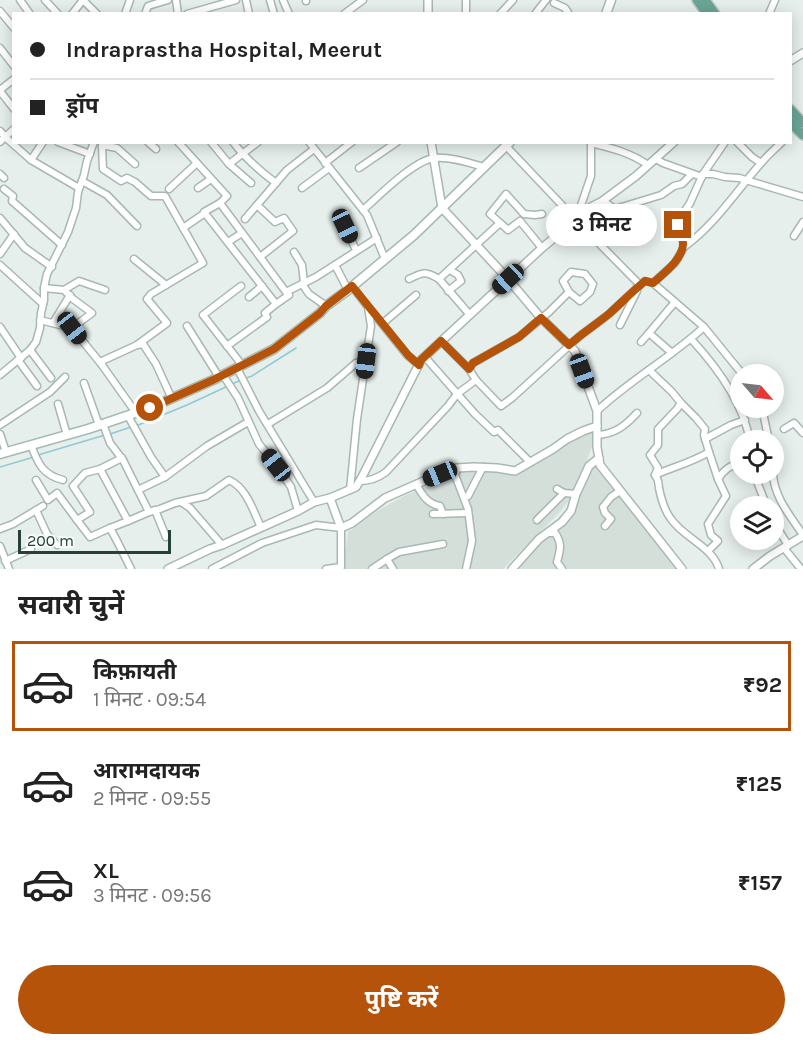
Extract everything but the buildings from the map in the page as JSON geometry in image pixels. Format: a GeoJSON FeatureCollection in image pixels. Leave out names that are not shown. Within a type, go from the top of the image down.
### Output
{"type":"FeatureCollection","features":[{"type":"Feature","properties":{"kind":"main road"},"geometry":{"type":"LineString","coordinates":[[3,453],[101,425],[172,399],[274,349],[414,235],[508,144]]}},
{"type":"Feature","properties":{"kind":"street"},"geometry":{"type":"LineString","coordinates":[[45,0],[56,12]]}},
{"type":"Feature","properties":{"kind":"street"},"geometry":{"type":"LineString","coordinates":[[74,12],[83,0],[95,12]]}},
{"type":"Feature","properties":{"kind":"street"},"geometry":{"type":"LineString","coordinates":[[122,0],[129,3]]}},
{"type":"Feature","properties":{"kind":"street"},"geometry":{"type":"LineString","coordinates":[[148,11],[168,0]]}},
{"type":"Feature","properties":{"kind":"street"},"geometry":{"type":"LineString","coordinates":[[194,12],[236,0]]}},
{"type":"Feature","properties":{"kind":"street"},"geometry":{"type":"LineString","coordinates":[[347,12],[363,0]]}},
{"type":"Feature","properties":{"kind":"street"},"geometry":{"type":"LineString","coordinates":[[502,12],[513,0]]}},
{"type":"Feature","properties":{"kind":"street"},"geometry":{"type":"LineString","coordinates":[[537,12],[546,0]]}},
{"type":"Feature","properties":{"kind":"street"},"geometry":{"type":"LineString","coordinates":[[554,3],[565,8],[568,12]]}},
{"type":"Feature","properties":{"kind":"street"},"geometry":{"type":"LineString","coordinates":[[0,11],[12,26]]}},
{"type":"Feature","properties":{"kind":"street"},"geometry":{"type":"LineString","coordinates":[[0,48],[12,63]]}},
{"type":"Feature","properties":{"kind":"street"},"geometry":{"type":"LineString","coordinates":[[0,89],[12,106]]}},
{"type":"Feature","properties":{"kind":"street"},"geometry":{"type":"LineString","coordinates":[[0,131],[3,140],[31,160],[106,195],[137,226]]}},
{"type":"Feature","properties":{"kind":"street"},"geometry":{"type":"LineString","coordinates":[[31,160],[42,144]]}},
{"type":"Feature","properties":{"kind":"street"},"geometry":{"type":"LineString","coordinates":[[63,144],[90,154]]}},
{"type":"Feature","properties":{"kind":"street"},"geometry":{"type":"LineString","coordinates":[[0,375],[30,350],[36,342],[48,274],[76,207],[93,144]]}},
{"type":"Feature","properties":{"kind":"street"},"geometry":{"type":"LineString","coordinates":[[102,365],[102,361],[137,345],[167,323],[147,298],[203,262],[165,196],[151,196],[135,182],[127,178],[121,181],[104,168],[103,144],[117,148],[135,164]]}},
{"type":"Feature","properties":{"kind":"street"},"geometry":{"type":"LineString","coordinates":[[150,144],[156,149]]}},
{"type":"Feature","properties":{"kind":"street"},"geometry":{"type":"LineString","coordinates":[[180,144],[227,196],[183,228]]}},
{"type":"Feature","properties":{"kind":"street"},"geometry":{"type":"LineString","coordinates":[[215,144],[229,164],[251,183]]}},
{"type":"Feature","properties":{"kind":"street"},"geometry":{"type":"LineString","coordinates":[[234,144],[242,154],[276,183]]}},
{"type":"Feature","properties":{"kind":"street"},"geometry":{"type":"LineString","coordinates":[[229,164],[255,144]]}},
{"type":"Feature","properties":{"kind":"street"},"geometry":{"type":"LineString","coordinates":[[310,144],[367,215],[385,259]]}},
{"type":"Feature","properties":{"kind":"street"},"geometry":{"type":"LineString","coordinates":[[340,144],[344,150]]}},
{"type":"Feature","properties":{"kind":"street"},"geometry":{"type":"LineString","coordinates":[[302,188],[350,144]]}},
{"type":"Feature","properties":{"kind":"street"},"geometry":{"type":"LineString","coordinates":[[359,168],[394,144]]}},
{"type":"Feature","properties":{"kind":"street"},"geometry":{"type":"LineString","coordinates":[[431,144],[442,208],[541,318],[575,351],[597,411],[600,465],[682,569]]}},
{"type":"Feature","properties":{"kind":"street"},"geometry":{"type":"LineString","coordinates":[[508,144],[640,285]]}},
{"type":"Feature","properties":{"kind":"street"},"geometry":{"type":"LineString","coordinates":[[577,219],[591,176],[591,144]]}},
{"type":"Feature","properties":{"kind":"street"},"geometry":{"type":"LineString","coordinates":[[595,144],[636,157],[648,165]]}},
{"type":"Feature","properties":{"kind":"street"},"geometry":{"type":"LineString","coordinates":[[168,569],[314,502],[356,487],[425,357],[542,248],[672,144]]}},
{"type":"Feature","properties":{"kind":"street"},"geometry":{"type":"LineString","coordinates":[[684,247],[678,225],[679,220],[690,203],[702,176],[724,144]]}},
{"type":"Feature","properties":{"kind":"street"},"geometry":{"type":"LineString","coordinates":[[740,144],[761,163]]}},
{"type":"Feature","properties":{"kind":"street"},"geometry":{"type":"LineString","coordinates":[[744,148],[748,144]]}},
{"type":"Feature","properties":{"kind":"street"},"geometry":{"type":"LineString","coordinates":[[653,283],[675,263],[684,247],[693,241],[780,144]]}},
{"type":"Feature","properties":{"kind":"street"},"geometry":{"type":"LineString","coordinates":[[245,219],[287,170],[314,149]]}},
{"type":"Feature","properties":{"kind":"street"},"geometry":{"type":"LineString","coordinates":[[363,210],[411,169],[434,158],[463,160],[484,167]]}},
{"type":"Feature","properties":{"kind":"street"},"geometry":{"type":"LineString","coordinates":[[656,159],[692,174],[702,176],[713,174],[747,180],[803,197]]}},
{"type":"Feature","properties":{"kind":"street"},"geometry":{"type":"LineString","coordinates":[[169,189],[197,163]]}},
{"type":"Feature","properties":{"kind":"street"},"geometry":{"type":"LineString","coordinates":[[603,201],[615,209],[649,199],[682,184],[692,174]]}},
{"type":"Feature","properties":{"kind":"street"},"geometry":{"type":"LineString","coordinates":[[198,188],[211,179]]}},
{"type":"Feature","properties":{"kind":"street"},"geometry":{"type":"LineString","coordinates":[[4,189],[14,196],[12,201],[62,245]]}},
{"type":"Feature","properties":{"kind":"street"},"geometry":{"type":"LineString","coordinates":[[524,214],[520,221],[508,230],[490,214],[506,194],[524,214],[542,214]]}},
{"type":"Feature","properties":{"kind":"street"},"geometry":{"type":"LineString","coordinates":[[220,203],[289,295],[265,314],[267,317],[227,346]]}},
{"type":"Feature","properties":{"kind":"street"},"geometry":{"type":"LineString","coordinates":[[257,205],[275,222],[284,218],[292,231],[260,257]]}},
{"type":"Feature","properties":{"kind":"street"},"geometry":{"type":"LineString","coordinates":[[205,213],[276,304]]}},
{"type":"Feature","properties":{"kind":"street"},"geometry":{"type":"LineString","coordinates":[[0,218],[25,248],[51,267]]}},
{"type":"Feature","properties":{"kind":"street"},"geometry":{"type":"LineString","coordinates":[[520,221],[542,248]]}},
{"type":"Feature","properties":{"kind":"street"},"geometry":{"type":"LineString","coordinates":[[794,236],[803,222]]}},
{"type":"Feature","properties":{"kind":"street"},"geometry":{"type":"LineString","coordinates":[[439,279],[500,223]]}},
{"type":"Feature","properties":{"kind":"street"},"geometry":{"type":"LineString","coordinates":[[345,226],[356,250]]}},
{"type":"Feature","properties":{"kind":"street"},"geometry":{"type":"LineString","coordinates":[[228,242],[242,233]]}},
{"type":"Feature","properties":{"kind":"street"},"geometry":{"type":"LineString","coordinates":[[0,254],[14,234]]}},
{"type":"Feature","properties":{"kind":"street"},"geometry":{"type":"LineString","coordinates":[[286,292],[316,277],[377,238]]}},
{"type":"Feature","properties":{"kind":"street"},"geometry":{"type":"LineString","coordinates":[[294,252],[302,265],[303,283],[309,294],[326,306]]}},
{"type":"Feature","properties":{"kind":"street"},"geometry":{"type":"LineString","coordinates":[[134,259],[166,285]]}},
{"type":"Feature","properties":{"kind":"street"},"geometry":{"type":"LineString","coordinates":[[335,264],[350,288],[419,365]]}},
{"type":"Feature","properties":{"kind":"street"},"geometry":{"type":"LineString","coordinates":[[0,265],[43,304]]}},
{"type":"Feature","properties":{"kind":"street"},"geometry":{"type":"LineString","coordinates":[[448,291],[461,280],[450,270]]}},
{"type":"Feature","properties":{"kind":"street"},"geometry":{"type":"LineString","coordinates":[[409,279],[423,272],[439,279],[470,315]]}},
{"type":"Feature","properties":{"kind":"street"},"geometry":{"type":"LineString","coordinates":[[571,273],[585,274],[593,284],[590,292],[580,301],[569,292],[563,281],[571,273]]}},
{"type":"Feature","properties":{"kind":"street"},"geometry":{"type":"LineString","coordinates":[[44,288],[64,290],[79,281],[105,290]]}},
{"type":"Feature","properties":{"kind":"street"},"geometry":{"type":"LineString","coordinates":[[441,341],[501,406],[645,281],[653,283],[704,327],[734,364]]}},
{"type":"Feature","properties":{"kind":"street"},"geometry":{"type":"LineString","coordinates":[[620,325],[640,285]]}},
{"type":"Feature","properties":{"kind":"street"},"geometry":{"type":"LineString","coordinates":[[241,286],[203,315],[240,367],[268,424],[314,502]]}},
{"type":"Feature","properties":{"kind":"street"},"geometry":{"type":"LineString","coordinates":[[249,297],[262,286]]}},
{"type":"Feature","properties":{"kind":"street"},"geometry":{"type":"LineString","coordinates":[[64,290],[92,313],[72,328]]}},
{"type":"Feature","properties":{"kind":"street"},"geometry":{"type":"LineString","coordinates":[[469,369],[473,363],[519,337],[569,292]]}},
{"type":"Feature","properties":{"kind":"street"},"geometry":{"type":"LineString","coordinates":[[383,323],[416,295]]}},
{"type":"Feature","properties":{"kind":"street"},"geometry":{"type":"LineString","coordinates":[[53,323],[70,296]]}},
{"type":"Feature","properties":{"kind":"street"},"geometry":{"type":"LineString","coordinates":[[641,342],[675,302]]}},
{"type":"Feature","properties":{"kind":"street"},"geometry":{"type":"LineString","coordinates":[[350,490],[357,419],[371,326],[368,307]]}},
{"type":"Feature","properties":{"kind":"street"},"geometry":{"type":"LineString","coordinates":[[40,320],[72,328],[102,365],[132,414],[151,457],[165,477]]}},
{"type":"Feature","properties":{"kind":"street"},"geometry":{"type":"LineString","coordinates":[[187,326],[238,398],[260,444],[291,487],[298,511]]}},
{"type":"Feature","properties":{"kind":"street"},"geometry":{"type":"LineString","coordinates":[[0,327],[37,386]]}},
{"type":"Feature","properties":{"kind":"street"},"geometry":{"type":"LineString","coordinates":[[597,411],[704,327]]}},
{"type":"Feature","properties":{"kind":"street"},"geometry":{"type":"LineString","coordinates":[[649,333],[672,353]]}},
{"type":"Feature","properties":{"kind":"street"},"geometry":{"type":"LineString","coordinates":[[691,339],[714,366],[735,399],[747,430]]}},
{"type":"Feature","properties":{"kind":"street"},"geometry":{"type":"LineString","coordinates":[[137,345],[143,344],[156,364],[172,399]]}},
{"type":"Feature","properties":{"kind":"street"},"geometry":{"type":"LineString","coordinates":[[30,350],[51,378]]}},
{"type":"Feature","properties":{"kind":"street"},"geometry":{"type":"LineString","coordinates":[[425,357],[494,432],[498,430],[530,462]]}},
{"type":"Feature","properties":{"kind":"street"},"geometry":{"type":"LineString","coordinates":[[268,424],[327,388],[356,363],[366,361]]}},
{"type":"Feature","properties":{"kind":"street"},"geometry":{"type":"LineString","coordinates":[[649,370],[705,429],[709,452],[726,496],[708,524],[711,534],[718,541],[708,551]]}},
{"type":"Feature","properties":{"kind":"street"},"geometry":{"type":"LineString","coordinates":[[0,424],[50,392],[66,377]]}},
{"type":"Feature","properties":{"kind":"street"},"geometry":{"type":"LineString","coordinates":[[360,481],[379,477],[386,472],[457,394],[476,380]]}},
{"type":"Feature","properties":{"kind":"street"},"geometry":{"type":"LineString","coordinates":[[84,383],[110,443],[122,458],[166,537]]}},
{"type":"Feature","properties":{"kind":"street"},"geometry":{"type":"LineString","coordinates":[[655,475],[658,468],[650,455],[658,445],[658,429],[681,403]]}},
{"type":"Feature","properties":{"kind":"street"},"geometry":{"type":"LineString","coordinates":[[58,404],[67,435]]}},
{"type":"Feature","properties":{"kind":"street"},"geometry":{"type":"LineString","coordinates":[[597,435],[605,435],[624,427],[637,413]]}},
{"type":"Feature","properties":{"kind":"street"},"geometry":{"type":"LineString","coordinates":[[705,438],[745,420]]}},
{"type":"Feature","properties":{"kind":"street"},"geometry":{"type":"LineString","coordinates":[[138,490],[165,477],[207,446],[248,422]]}},
{"type":"Feature","properties":{"kind":"street"},"geometry":{"type":"LineString","coordinates":[[784,429],[794,423],[803,433]]}},
{"type":"Feature","properties":{"kind":"street"},"geometry":{"type":"LineString","coordinates":[[212,569],[262,543],[316,525],[341,528],[352,523],[385,498],[458,468],[483,467],[515,471],[567,439],[597,426]]}},
{"type":"Feature","properties":{"kind":"street"},"geometry":{"type":"LineString","coordinates":[[0,434],[3,453]]}},
{"type":"Feature","properties":{"kind":"street"},"geometry":{"type":"LineString","coordinates":[[31,445],[36,460],[46,474],[63,480]]}},
{"type":"Feature","properties":{"kind":"street"},"geometry":{"type":"LineString","coordinates":[[655,475],[676,465],[701,458],[709,452]]}},
{"type":"Feature","properties":{"kind":"street"},"geometry":{"type":"LineString","coordinates":[[77,520],[90,512],[73,486],[85,473],[100,469],[122,458]]}},
{"type":"Feature","properties":{"kind":"street"},"geometry":{"type":"LineString","coordinates":[[512,569],[539,539],[562,522],[571,511],[589,466],[599,458]]}},
{"type":"Feature","properties":{"kind":"street"},"geometry":{"type":"LineString","coordinates":[[718,479],[730,466]]}},
{"type":"Feature","properties":{"kind":"street"},"geometry":{"type":"LineString","coordinates":[[468,496],[483,467]]}},
{"type":"Feature","properties":{"kind":"street"},"geometry":{"type":"LineString","coordinates":[[458,468],[455,475],[468,509],[472,541],[463,569]]}},
{"type":"Feature","properties":{"kind":"street"},"geometry":{"type":"LineString","coordinates":[[100,469],[128,521]]}},
{"type":"Feature","properties":{"kind":"street"},"geometry":{"type":"LineString","coordinates":[[655,475],[659,479],[663,505],[670,518],[681,531],[715,558],[719,569]]}},
{"type":"Feature","properties":{"kind":"street"},"geometry":{"type":"LineString","coordinates":[[36,480],[48,500],[57,493],[90,537],[152,511],[206,496],[229,480],[244,492],[261,527]]}},
{"type":"Feature","properties":{"kind":"street"},"geometry":{"type":"LineString","coordinates":[[416,484],[432,505],[440,506],[443,514]]}},
{"type":"Feature","properties":{"kind":"street"},"geometry":{"type":"LineString","coordinates":[[753,569],[803,536],[780,499],[774,484]]}},
{"type":"Feature","properties":{"kind":"street"},"geometry":{"type":"LineString","coordinates":[[556,489],[564,493],[576,494]]}},
{"type":"Feature","properties":{"kind":"street"},"geometry":{"type":"LineString","coordinates":[[605,526],[611,519],[603,507],[620,491]]}},
{"type":"Feature","properties":{"kind":"street"},"geometry":{"type":"LineString","coordinates":[[537,520],[564,493]]}},
{"type":"Feature","properties":{"kind":"street"},"geometry":{"type":"LineString","coordinates":[[326,569],[341,568],[341,528],[330,498]]}},
{"type":"Feature","properties":{"kind":"street"},"geometry":{"type":"LineString","coordinates":[[181,502],[190,508],[222,545]]}},
{"type":"Feature","properties":{"kind":"street"},"geometry":{"type":"LineString","coordinates":[[0,529],[43,506]]}},
{"type":"Feature","properties":{"kind":"street"},"geometry":{"type":"LineString","coordinates":[[36,510],[47,534],[57,545]]}},
{"type":"Feature","properties":{"kind":"street"},"geometry":{"type":"LineString","coordinates":[[433,514],[468,513]]}},
{"type":"Feature","properties":{"kind":"street"},"geometry":{"type":"LineString","coordinates":[[110,528],[131,569]]}},
{"type":"Feature","properties":{"kind":"street"},"geometry":{"type":"LineString","coordinates":[[547,533],[554,531],[560,540],[560,552],[556,562],[562,569]]}},
{"type":"Feature","properties":{"kind":"street"},"geometry":{"type":"LineString","coordinates":[[784,542],[801,569]]}},
{"type":"Feature","properties":{"kind":"street"},"geometry":{"type":"LineString","coordinates":[[372,569],[399,552],[443,544]]}},
{"type":"Feature","properties":{"kind":"street"},"geometry":{"type":"LineString","coordinates":[[0,546],[9,569]]}},
{"type":"Feature","properties":{"kind":"street"},"geometry":{"type":"LineString","coordinates":[[6,561],[31,549]]}},
{"type":"Feature","properties":{"kind":"street"},"geometry":{"type":"LineString","coordinates":[[387,559],[393,569]]}},
{"type":"Feature","properties":{"kind":"shaded area"},"geometry":{"type":"Polygon","coordinates":[[[594,427],[597,435],[581,480],[599,457],[600,465],[597,469],[679,569],[507,569],[562,522],[577,489],[561,511],[503,569],[343,569],[348,532],[377,511],[463,468],[514,474],[524,470],[565,440],[594,427]]]}},
{"type":"Feature","properties":{"kind":"waterway"},"geometry":{"type":"LineString","coordinates":[[610,250],[636,276]]}},
{"type":"Feature","properties":{"kind":"waterway"},"geometry":{"type":"LineString","coordinates":[[246,378],[296,348]]}},
{"type":"Feature","properties":{"kind":"waterway"},"geometry":{"type":"LineString","coordinates":[[232,384],[241,380]]}},
{"type":"Feature","properties":{"kind":"waterway"},"geometry":{"type":"LineString","coordinates":[[136,426],[228,386]]}},
{"type":"Feature","properties":{"kind":"waterway"},"geometry":{"type":"LineString","coordinates":[[110,434],[131,427]]}},
{"type":"Feature","properties":{"kind":"waterway"},"geometry":{"type":"LineString","coordinates":[[38,455],[105,435]]}},
{"type":"Feature","properties":{"kind":"waterway"},"geometry":{"type":"LineString","coordinates":[[0,467],[34,457]]}},
{"type":"Feature","properties":{"kind":"route"},"geometry":{"type":"LineString","coordinates":[[150,408],[274,349],[352,286],[408,355],[419,365],[421,360],[441,341],[469,369],[473,363],[519,337],[541,318],[569,345],[609,314],[638,286],[645,281],[653,283],[675,263],[684,247],[678,225]]}}]}
